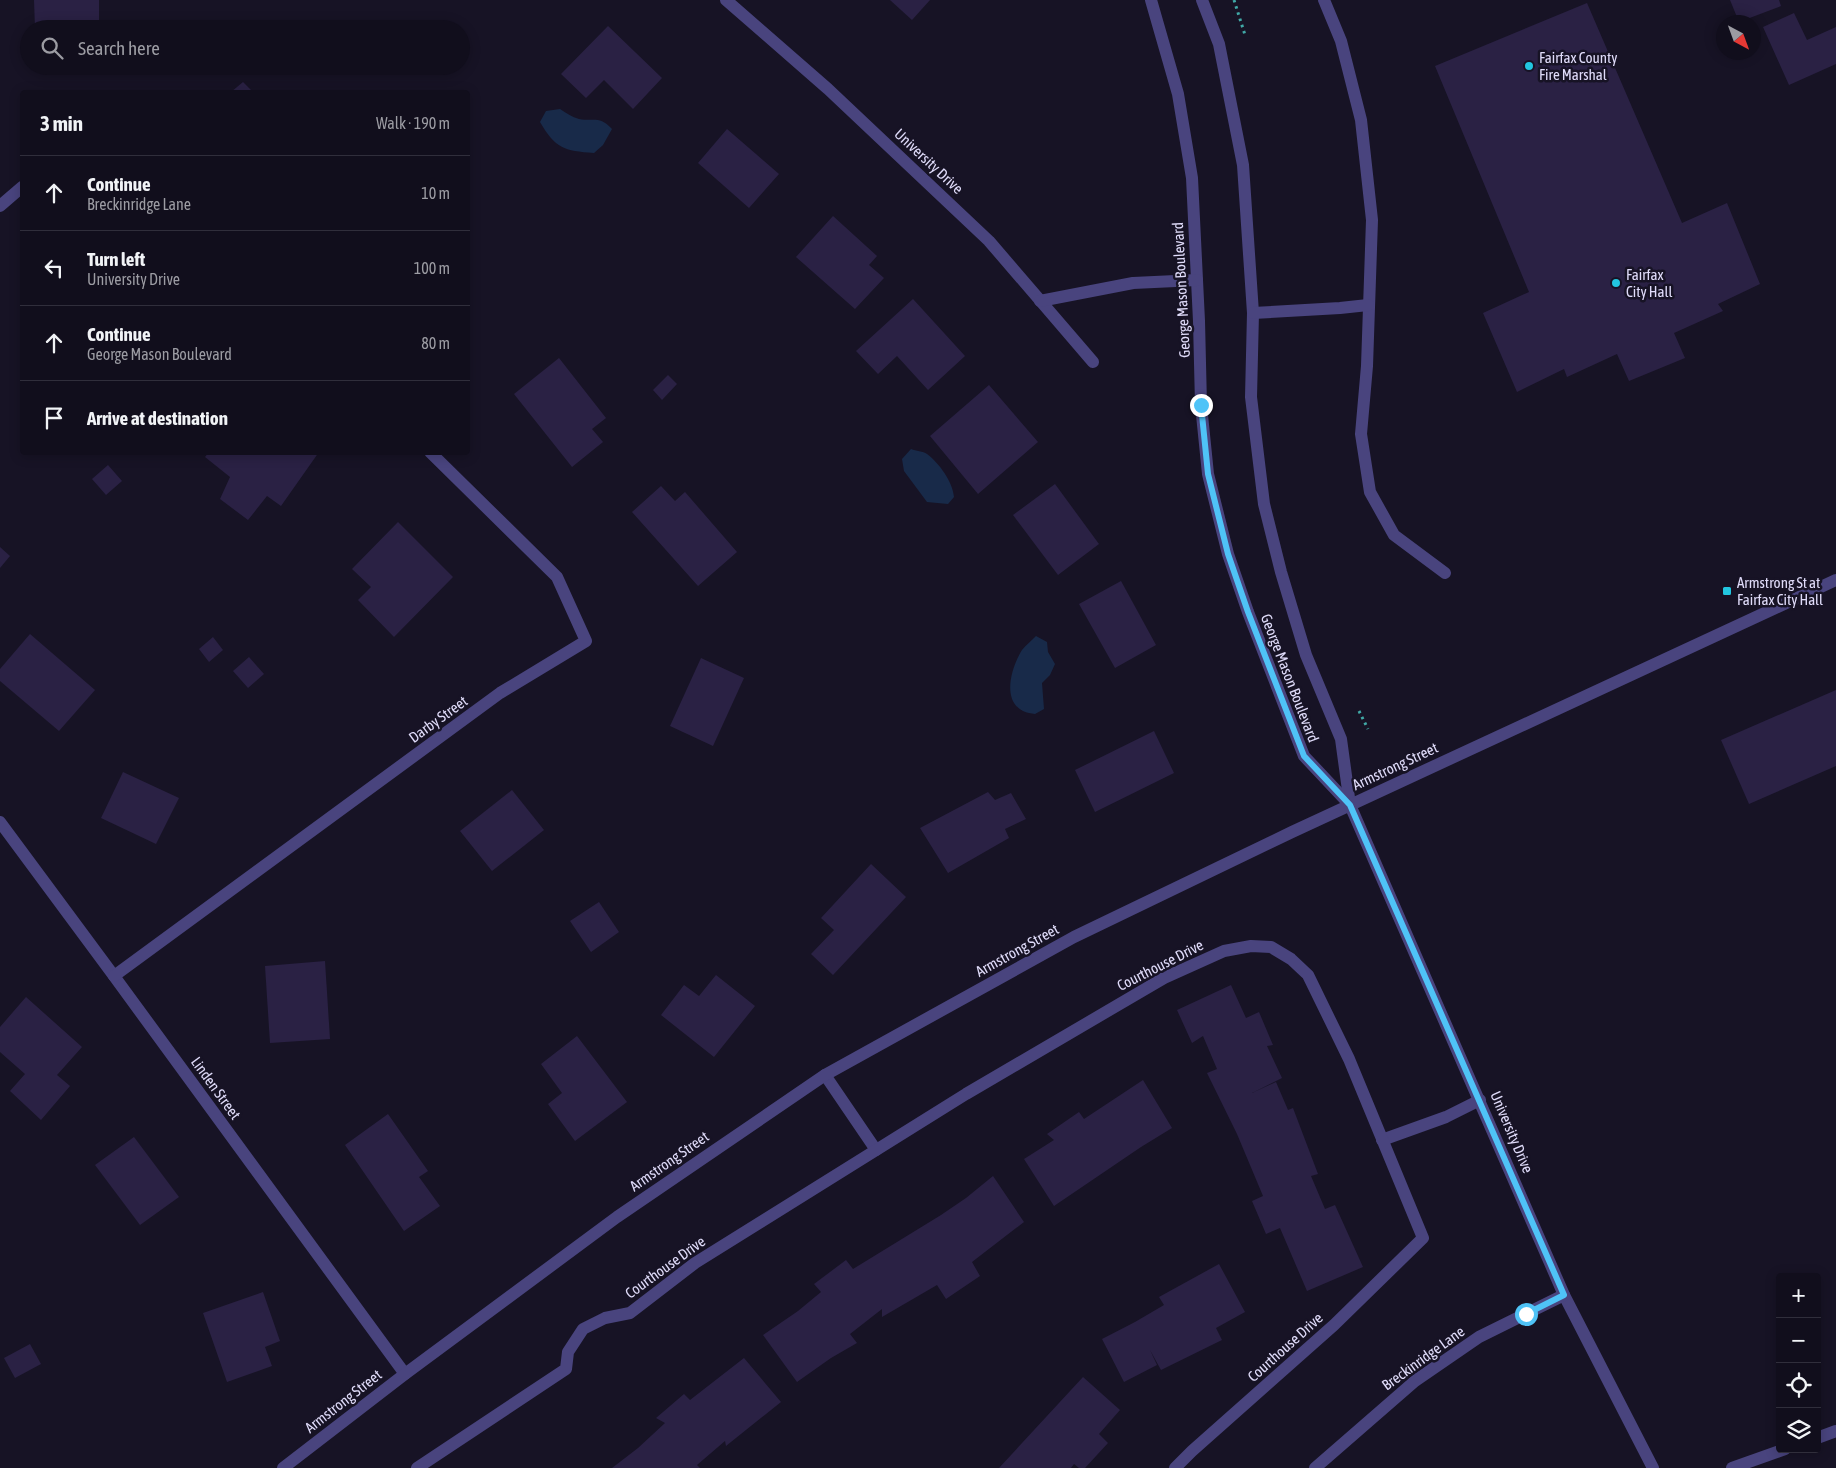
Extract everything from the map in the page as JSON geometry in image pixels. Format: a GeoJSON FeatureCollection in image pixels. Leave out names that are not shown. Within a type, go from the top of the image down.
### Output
{"type":"FeatureCollection","features":[{"type":"Feature","properties":{"kind":"street","name":"University Drive"},"geometry":{"type":"LineString","coordinates":[[726,0],[828,89],[989,241],[1093,362]]}},
{"type":"Feature","properties":{"kind":"street","name":"George Mason Boulevard"},"geometry":{"type":"LineString","coordinates":[[1151,0],[1178,94],[1192,178],[1201,405],[1208,474],[1228,554],[1248,612],[1304,756],[1350,805]]}},
{"type":"Feature","properties":{"kind":"street","name":"George Mason Boulevard"},"geometry":{"type":"LineString","coordinates":[[1202,0],[1219,44],[1243,166],[1253,313],[1251,398],[1264,504],[1280,572],[1306,655],[1341,739],[1350,805]]}},
{"type":"Feature","properties":{"kind":"street"},"geometry":{"type":"LineString","coordinates":[[1324,0],[1342,41],[1360,120],[1372,220],[1368,305],[1368,366],[1361,434],[1370,492],[1394,534],[1445,573]]}},
{"type":"Feature","properties":{"kind":"street"},"geometry":{"type":"LineString","coordinates":[[0,206],[20,189]]}},
{"type":"Feature","properties":{"kind":"street"},"geometry":{"type":"LineString","coordinates":[[1040,301],[1133,283],[1197,280]]}},
{"type":"Feature","properties":{"kind":"street"},"geometry":{"type":"LineString","coordinates":[[1253,313],[1368,305]]}},
{"type":"Feature","properties":{"kind":"street","name":"Darby Street"},"geometry":{"type":"LineString","coordinates":[[114,976],[500,693],[586,641],[557,577],[433,455]]}},
{"type":"Feature","properties":{"kind":"street","name":"Armstrong Street"},"geometry":{"type":"LineString","coordinates":[[283,1468],[404,1374],[618,1217],[825,1074],[1074,937],[1350,805],[1836,580]]}},
{"type":"Feature","properties":{"kind":"street","name":"University Drive"},"geometry":{"type":"LineString","coordinates":[[1350,805],[1564,1295],[1653,1468]]}},
{"type":"Feature","properties":{"kind":"street","name":"Linden Street"},"geometry":{"type":"LineString","coordinates":[[0,822],[404,1374]]}},
{"type":"Feature","properties":{"kind":"street","name":"Courthouse Drive"},"geometry":{"type":"LineString","coordinates":[[417,1468],[566,1369],[568,1352],[583,1329],[605,1318],[630,1313],[695,1263],[966,1094],[1164,978],[1224,951],[1251,946],[1271,947],[1291,959],[1308,975],[1349,1059],[1423,1238],[1334,1326],[1175,1468]]}},
{"type":"Feature","properties":{"kind":"street"},"geometry":{"type":"LineString","coordinates":[[825,1074],[876,1150]]}},
{"type":"Feature","properties":{"kind":"street"},"geometry":{"type":"LineString","coordinates":[[1382,1140],[1446,1117],[1480,1100]]}},
{"type":"Feature","properties":{"kind":"street","name":"Breckinridge Lane"},"geometry":{"type":"LineString","coordinates":[[1315,1468],[1415,1381],[1479,1337],[1564,1295]]}},
{"type":"Feature","properties":{"kind":"street"},"geometry":{"type":"LineString","coordinates":[[1821,1437],[1836,1431]]}},
{"type":"Feature","properties":{"kind":"street"},"geometry":{"type":"LineString","coordinates":[[1732,1468],[1776,1452]]}},
{"type":"Feature","properties":{"kind":"path"},"geometry":{"type":"LineString","coordinates":[[1234,0],[1245,38]]}},
{"type":"Feature","properties":{"kind":"path"},"geometry":{"type":"LineString","coordinates":[[1355,703],[1368,729]]}},
{"type":"Feature","properties":{"kind":"water"},"geometry":{"type":"Polygon","coordinates":[[[560,109],[576,118],[600,120],[612,129],[603,145],[594,153],[575,151],[556,143],[540,122],[546,111],[560,109]]]}},
{"type":"Feature","properties":{"kind":"water"},"geometry":{"type":"Polygon","coordinates":[[[911,449],[927,454],[945,473],[954,497],[948,504],[927,502],[904,471],[902,459],[911,449]]]}},
{"type":"Feature","properties":{"kind":"water"},"geometry":{"type":"Polygon","coordinates":[[[1036,636],[1047,642],[1048,652],[1055,664],[1050,675],[1042,683],[1044,709],[1035,714],[1024,712],[1016,706],[1010,691],[1012,673],[1018,657],[1036,636]]]}},
{"type":"Feature","properties":{"kind":"building"},"geometry":{"type":"Polygon","coordinates":[[[34,0],[99,0],[99,20],[35,20],[34,0]]]}},
{"type":"Feature","properties":{"kind":"building"},"geometry":{"type":"Polygon","coordinates":[[[890,0],[930,0],[912,20],[890,0]]]}},
{"type":"Feature","properties":{"kind":"building"},"geometry":{"type":"Polygon","coordinates":[[[1730,0],[1779,0],[1781,6],[1757,15],[1736,15],[1730,0]]]}},
{"type":"Feature","properties":{"kind":"building"},"geometry":{"type":"Polygon","coordinates":[[[1587,3],[1682,223],[1727,203],[1760,284],[1718,304],[1723,311],[1674,333],[1685,358],[1629,381],[1617,354],[1567,377],[1564,369],[1517,392],[1483,313],[1529,292],[1435,66],[1587,3]]]}},
{"type":"Feature","properties":{"kind":"building"},"geometry":{"type":"Polygon","coordinates":[[[1794,13],[1807,40],[1836,27],[1836,64],[1789,85],[1763,27],[1794,13]]]}},
{"type":"Feature","properties":{"kind":"building"},"geometry":{"type":"Polygon","coordinates":[[[608,26],[662,78],[633,109],[604,80],[586,98],[561,74],[608,26]]]}},
{"type":"Feature","properties":{"kind":"building"},"geometry":{"type":"Polygon","coordinates":[[[243,82],[251,90],[233,90],[243,82]]]}},
{"type":"Feature","properties":{"kind":"building"},"geometry":{"type":"Polygon","coordinates":[[[727,129],[779,174],[749,208],[698,163],[727,129]]]}},
{"type":"Feature","properties":{"kind":"building"},"geometry":{"type":"Polygon","coordinates":[[[833,216],[877,256],[869,265],[884,278],[855,309],[796,257],[833,216]]]}},
{"type":"Feature","properties":{"kind":"building"},"geometry":{"type":"Polygon","coordinates":[[[913,299],[965,356],[928,390],[897,356],[878,374],[856,351],[913,299]]]}},
{"type":"Feature","properties":{"kind":"building"},"geometry":{"type":"Polygon","coordinates":[[[559,358],[606,418],[592,429],[603,442],[572,467],[514,394],[559,358]]]}},
{"type":"Feature","properties":{"kind":"building"},"geometry":{"type":"Polygon","coordinates":[[[668,375],[677,384],[662,400],[653,390],[668,375]]]}},
{"type":"Feature","properties":{"kind":"building"},"geometry":{"type":"Polygon","coordinates":[[[989,385],[1038,442],[978,494],[930,436],[989,385]]]}},
{"type":"Feature","properties":{"kind":"building"},"geometry":{"type":"Polygon","coordinates":[[[207,455],[317,455],[281,506],[267,496],[248,520],[220,499],[230,477],[205,457],[207,455]]]}},
{"type":"Feature","properties":{"kind":"building"},"geometry":{"type":"Polygon","coordinates":[[[108,465],[122,481],[106,495],[92,479],[108,465]]]}},
{"type":"Feature","properties":{"kind":"building"},"geometry":{"type":"Polygon","coordinates":[[[1055,484],[1099,544],[1058,575],[1013,515],[1055,484]]]}},
{"type":"Feature","properties":{"kind":"building"},"geometry":{"type":"Polygon","coordinates":[[[661,486],[675,501],[685,492],[737,552],[698,586],[632,512],[661,486]]]}},
{"type":"Feature","properties":{"kind":"building"},"geometry":{"type":"Polygon","coordinates":[[[398,522],[453,577],[394,637],[358,600],[371,587],[352,569],[398,522]]]}},
{"type":"Feature","properties":{"kind":"building"},"geometry":{"type":"Polygon","coordinates":[[[0,547],[10,556],[0,568],[0,547]]]}},
{"type":"Feature","properties":{"kind":"building"},"geometry":{"type":"Polygon","coordinates":[[[1121,581],[1156,645],[1115,668],[1079,604],[1121,581]]]}},
{"type":"Feature","properties":{"kind":"building"},"geometry":{"type":"Polygon","coordinates":[[[30,634],[95,690],[59,731],[0,681],[0,669],[30,634]]]}},
{"type":"Feature","properties":{"kind":"building"},"geometry":{"type":"Polygon","coordinates":[[[213,637],[223,650],[209,662],[199,649],[213,637]]]}},
{"type":"Feature","properties":{"kind":"building"},"geometry":{"type":"Polygon","coordinates":[[[249,657],[264,674],[248,688],[233,671],[249,657]]]}},
{"type":"Feature","properties":{"kind":"building"},"geometry":{"type":"Polygon","coordinates":[[[701,658],[744,678],[713,746],[670,726],[701,658]]]}},
{"type":"Feature","properties":{"kind":"building"},"geometry":{"type":"Polygon","coordinates":[[[1836,690],[1836,766],[1749,804],[1721,740],[1836,690]]]}},
{"type":"Feature","properties":{"kind":"building"},"geometry":{"type":"Polygon","coordinates":[[[1154,731],[1174,773],[1095,812],[1075,770],[1154,731]]]}},
{"type":"Feature","properties":{"kind":"building"},"geometry":{"type":"Polygon","coordinates":[[[123,772],[179,798],[156,844],[101,818],[123,772]]]}},
{"type":"Feature","properties":{"kind":"building"},"geometry":{"type":"Polygon","coordinates":[[[512,790],[544,830],[492,871],[460,831],[512,790]]]}},
{"type":"Feature","properties":{"kind":"building"},"geometry":{"type":"Polygon","coordinates":[[[988,792],[995,800],[1011,793],[1026,819],[1005,829],[1009,838],[948,873],[920,828],[988,792]]]}},
{"type":"Feature","properties":{"kind":"building"},"geometry":{"type":"Polygon","coordinates":[[[871,864],[906,897],[833,975],[811,954],[834,930],[821,918],[871,864]]]}},
{"type":"Feature","properties":{"kind":"building"},"geometry":{"type":"Polygon","coordinates":[[[599,902],[619,932],[591,952],[570,921],[599,902]]]}},
{"type":"Feature","properties":{"kind":"building"},"geometry":{"type":"Polygon","coordinates":[[[325,961],[330,1039],[270,1043],[265,966],[325,961]]]}},
{"type":"Feature","properties":{"kind":"building"},"geometry":{"type":"Polygon","coordinates":[[[716,975],[755,1006],[714,1057],[661,1015],[684,985],[699,996],[716,975]]]}},
{"type":"Feature","properties":{"kind":"building"},"geometry":{"type":"Polygon","coordinates":[[[1231,985],[1246,1018],[1259,1012],[1273,1045],[1267,1046],[1282,1078],[1252,1093],[1276,1082],[1288,1110],[1293,1108],[1318,1174],[1311,1176],[1325,1209],[1335,1205],[1363,1267],[1307,1291],[1280,1228],[1266,1234],[1252,1201],[1263,1196],[1237,1134],[1207,1073],[1217,1069],[1203,1036],[1192,1043],[1177,1010],[1231,985]]]}},
{"type":"Feature","properties":{"kind":"building"},"geometry":{"type":"Polygon","coordinates":[[[26,997],[82,1047],[57,1075],[70,1086],[41,1120],[10,1091],[25,1074],[0,1052],[0,1027],[26,997]]]}},
{"type":"Feature","properties":{"kind":"building"},"geometry":{"type":"Polygon","coordinates":[[[577,1036],[627,1102],[575,1141],[548,1104],[562,1093],[541,1064],[577,1036]]]}},
{"type":"Feature","properties":{"kind":"building"},"geometry":{"type":"Polygon","coordinates":[[[1143,1080],[1172,1128],[1054,1206],[1024,1159],[1054,1140],[1047,1134],[1079,1112],[1084,1119],[1143,1080]]]}},
{"type":"Feature","properties":{"kind":"building"},"geometry":{"type":"Polygon","coordinates":[[[388,1114],[428,1171],[419,1177],[440,1206],[404,1231],[345,1145],[388,1114]]]}},
{"type":"Feature","properties":{"kind":"building"},"geometry":{"type":"Polygon","coordinates":[[[134,1137],[179,1197],[140,1225],[95,1165],[134,1137]]]}},
{"type":"Feature","properties":{"kind":"building"},"geometry":{"type":"Polygon","coordinates":[[[993,1176],[1024,1222],[972,1262],[980,1276],[946,1299],[937,1285],[882,1317],[882,1309],[850,1334],[857,1343],[831,1358],[797,1382],[763,1335],[798,1311],[821,1292],[814,1284],[846,1260],[853,1269],[941,1215],[993,1176]]]}},
{"type":"Feature","properties":{"kind":"building"},"geometry":{"type":"Polygon","coordinates":[[[1219,1264],[1245,1312],[1216,1328],[1222,1340],[1161,1370],[1150,1350],[1157,1365],[1124,1382],[1102,1339],[1164,1305],[1159,1297],[1219,1264]]]}},
{"type":"Feature","properties":{"kind":"building"},"geometry":{"type":"Polygon","coordinates":[[[263,1292],[280,1341],[265,1347],[272,1366],[227,1382],[203,1313],[263,1292]]]}},
{"type":"Feature","properties":{"kind":"building"},"geometry":{"type":"Polygon","coordinates":[[[30,1344],[41,1364],[15,1378],[4,1358],[30,1344]]]}},
{"type":"Feature","properties":{"kind":"building"},"geometry":{"type":"Polygon","coordinates":[[[744,1358],[781,1402],[726,1446],[725,1441],[697,1465],[700,1468],[612,1468],[638,1448],[665,1423],[656,1418],[684,1394],[690,1400],[744,1358]]]}},
{"type":"Feature","properties":{"kind":"building"},"geometry":{"type":"Polygon","coordinates":[[[1083,1377],[1120,1410],[1099,1434],[1108,1443],[1085,1468],[1079,1468],[1074,1464],[1071,1468],[999,1468],[1083,1377]]]}},
{"type":"Feature","properties":{"kind":"place","name":"Fairfax County Fire Marshal"},"geometry":{"type":"Point","coordinates":[1529,66]}},
{"type":"Feature","properties":{"kind":"place","name":"Fairfax City Hall"},"geometry":{"type":"Point","coordinates":[1616,283]}},
{"type":"Feature","properties":{"kind":"place","name":"Armstrong St at Fairfax City Hall"},"geometry":{"type":"Point","coordinates":[1727,591]}},
{"type":"Feature","properties":{"kind":"route"},"geometry":{"type":"LineString","coordinates":[[1201,405],[1208,474],[1228,554],[1280,698],[1304,756],[1350,805],[1564,1295],[1526,1314]]}}]}
